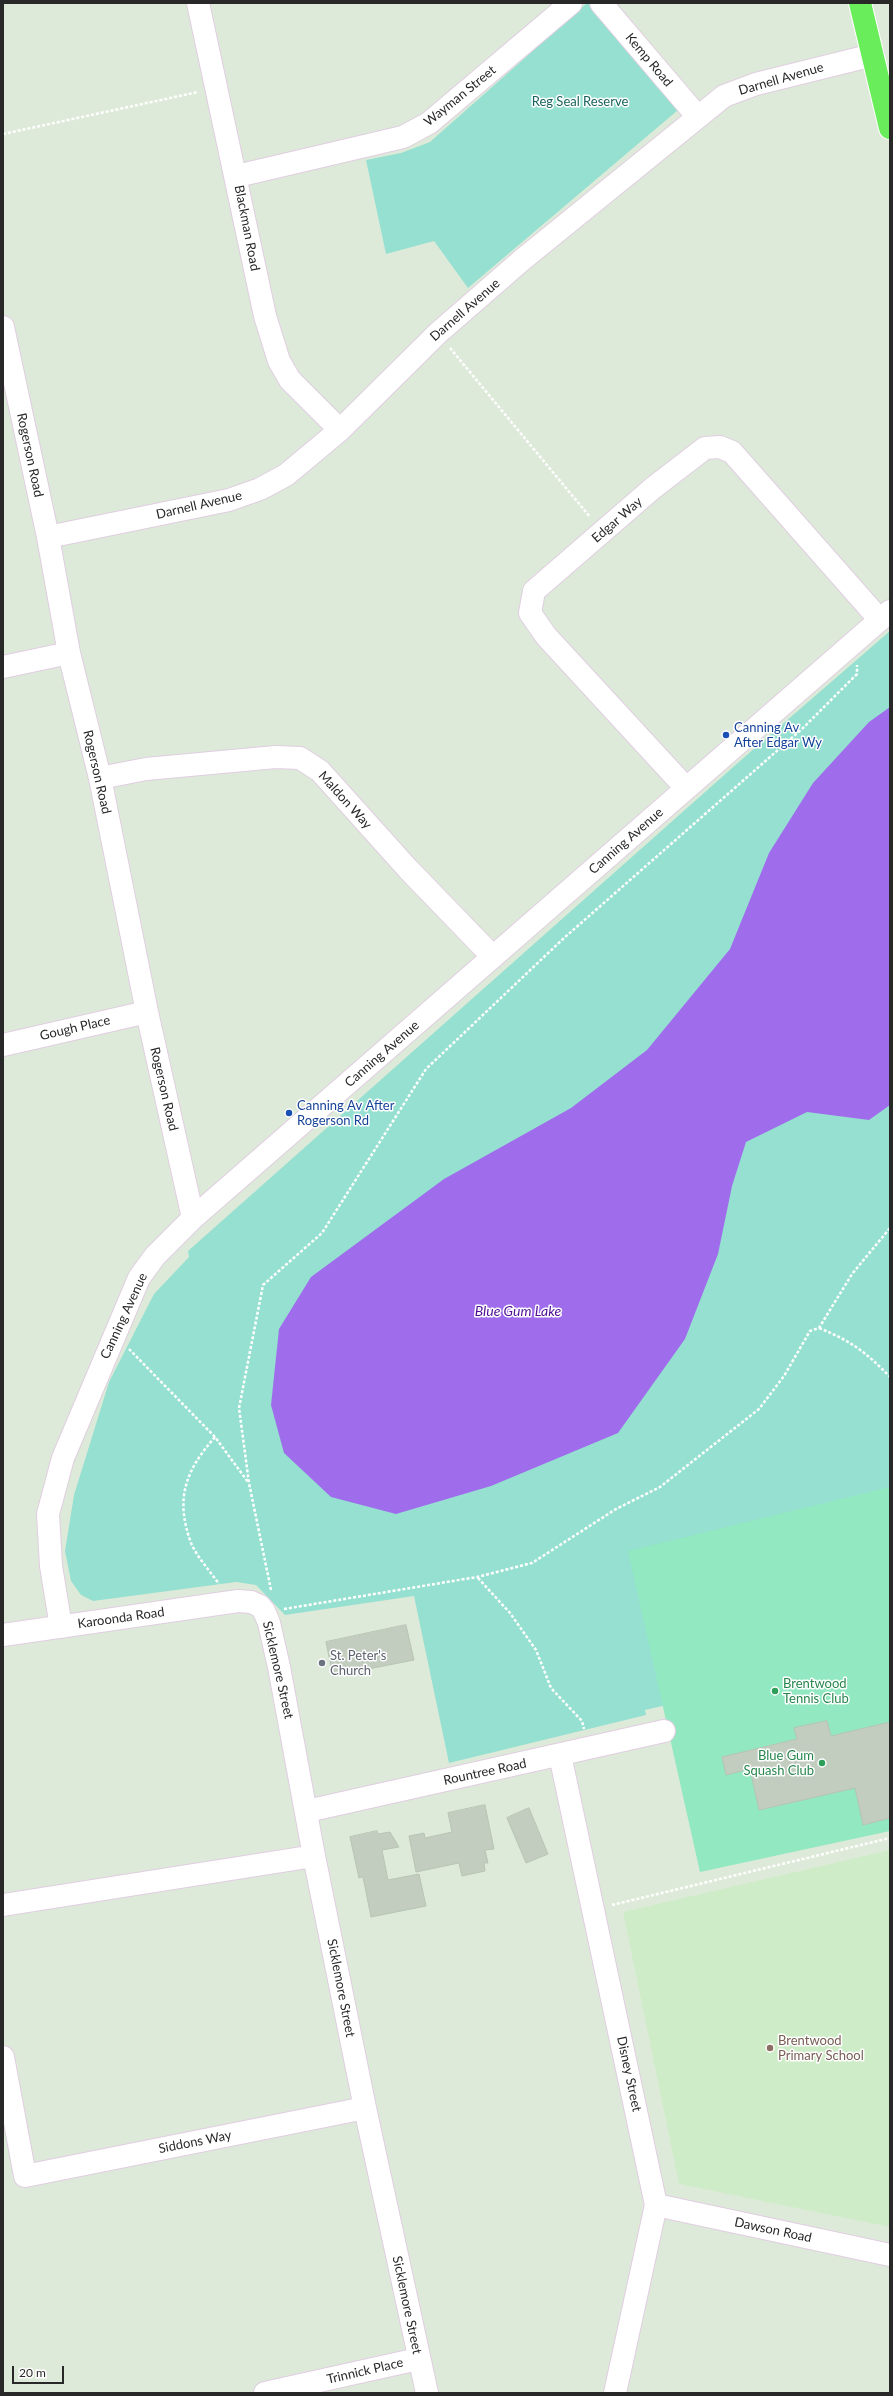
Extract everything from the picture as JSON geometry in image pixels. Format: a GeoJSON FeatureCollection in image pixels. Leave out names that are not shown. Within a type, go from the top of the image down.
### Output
{"type":"FeatureCollection","features":[{"type":"Feature","properties":{"kind":"main road"},"geometry":{"type":"LineString","coordinates":[[860,3],[890,128]]}},
{"type":"Feature","properties":{"kind":"street","name":"Blackman Road"},"geometry":{"type":"LineString","coordinates":[[198,3],[237,176],[265,316],[280,361],[290,380],[340,430]]}},
{"type":"Feature","properties":{"kind":"street","name":"Wayman Street"},"geometry":{"type":"LineString","coordinates":[[237,176],[403,137],[430,123],[571,3]]}},
{"type":"Feature","properties":{"kind":"street","name":"Kemp Road"},"geometry":{"type":"LineString","coordinates":[[601,3],[698,117]]}},
{"type":"Feature","properties":{"kind":"street","name":"Darnell Avenue"},"geometry":{"type":"LineString","coordinates":[[48,537],[229,500],[260,489],[286,475],[340,430],[438,333],[522,260],[724,96],[756,84],[873,55]]}},
{"type":"Feature","properties":{"kind":"street","name":"Rogerson Road"},"geometry":{"type":"LineString","coordinates":[[3,327],[48,537],[69,654],[100,778],[147,1012],[192,1218]]}},
{"type":"Feature","properties":{"kind":"street","name":"Edgar Way"},"geometry":{"type":"LineString","coordinates":[[686,788],[551,641],[530,613],[534,591],[653,488],[705,448],[720,447],[732,452],[885,615]]}},
{"type":"Feature","properties":{"kind":"street","name":"Canning Avenue"},"geometry":{"type":"LineString","coordinates":[[61,1627],[51,1566],[48,1536],[51,1501],[63,1458],[112,1338],[139,1278],[154,1256],[192,1218],[885,615]]}},
{"type":"Feature","properties":{"kind":"street"},"geometry":{"type":"LineString","coordinates":[[3,667],[69,654]]}},
{"type":"Feature","properties":{"kind":"street","name":"Maldon Way"},"geometry":{"type":"LineString","coordinates":[[100,778],[146,769],[276,757],[300,758],[320,771],[408,869],[493,957]]}},
{"type":"Feature","properties":{"kind":"street","name":"Gough Place"},"geometry":{"type":"LineString","coordinates":[[3,1045],[147,1012]]}},
{"type":"Feature","properties":{"kind":"street","name":"Karoonda Road"},"geometry":{"type":"LineString","coordinates":[[3,1635],[238,1601]]}},
{"type":"Feature","properties":{"kind":"street","name":"Sicklemore Street"},"geometry":{"type":"LineString","coordinates":[[238,1601],[260,1606],[269,1623],[279,1666],[307,1811],[314,1856],[365,2108],[418,2359],[427,2393]]}},
{"type":"Feature","properties":{"kind":"street","name":"Rountree Road"},"geometry":{"type":"LineString","coordinates":[[307,1811],[664,1731]]}},
{"type":"Feature","properties":{"kind":"street","name":"Disney Street"},"geometry":{"type":"LineString","coordinates":[[560,1755],[656,2205],[615,2393]]}},
{"type":"Feature","properties":{"kind":"street"},"geometry":{"type":"LineString","coordinates":[[3,1905],[314,1856]]}},
{"type":"Feature","properties":{"kind":"street","name":"Siddons Way"},"geometry":{"type":"LineString","coordinates":[[3,2057],[23,2183],[365,2108]]}},
{"type":"Feature","properties":{"kind":"street","name":"Dawson Road"},"geometry":{"type":"LineString","coordinates":[[656,2205],[890,2255]]}},
{"type":"Feature","properties":{"kind":"street","name":"Trinnick Place"},"geometry":{"type":"LineString","coordinates":[[265,2393],[418,2359]]}},
{"type":"Feature","properties":{"kind":"path"},"geometry":{"type":"LineString","coordinates":[[3,134],[216,88]]}},
{"type":"Feature","properties":{"kind":"path"},"geometry":{"type":"LineString","coordinates":[[438,333],[603,532]]}},
{"type":"Feature","properties":{"kind":"path"},"geometry":{"type":"LineString","coordinates":[[272,1598],[249,1483],[239,1408],[263,1285],[322,1233],[426,1069],[564,938],[803,728],[852,680],[857,674],[857,655],[850,645]]}},
{"type":"Feature","properties":{"kind":"path"},"geometry":{"type":"LineString","coordinates":[[278,1605],[283,1609],[477,1577],[532,1563],[616,1509],[660,1487],[759,1409],[784,1376],[810,1331],[819,1328],[852,1274],[890,1228]]}},
{"type":"Feature","properties":{"kind":"path"},"geometry":{"type":"LineString","coordinates":[[819,1328],[840,1337],[868,1354],[890,1377]]}},
{"type":"Feature","properties":{"kind":"path"},"geometry":{"type":"LineString","coordinates":[[112,1338],[125,1345],[215,1437],[249,1483]]}},
{"type":"Feature","properties":{"kind":"path"},"geometry":{"type":"LineString","coordinates":[[215,1437],[198,1456],[184,1485],[184,1515],[192,1544],[220,1586]]}},
{"type":"Feature","properties":{"kind":"path"},"geometry":{"type":"LineString","coordinates":[[477,1577],[510,1612],[536,1650],[551,1688],[582,1721],[589,1748]]}},
{"type":"Feature","properties":{"kind":"path"},"geometry":{"type":"LineString","coordinates":[[594,1909],[890,1838]]}},
{"type":"Feature","properties":{"kind":"shaded area","name":"Brentwood Primary School"},"geometry":{"type":"Polygon","coordinates":[[[890,1850],[890,2227],[679,2184],[623,1912],[890,1850]]]}},
{"type":"Feature","properties":{"kind":"green space","name":"Reg Seal Reserve"},"geometry":{"type":"Polygon","coordinates":[[[587,3],[593,3],[678,110],[468,288],[434,241],[386,254],[366,160],[401,153],[430,142],[587,3]]]}},
{"type":"Feature","properties":{"kind":"green space"},"geometry":{"type":"Polygon","coordinates":[[[890,631],[890,1653],[645,1710],[646,1715],[449,1763],[414,1596],[285,1615],[256,1585],[236,1582],[93,1601],[81,1595],[71,1581],[65,1551],[74,1495],[109,1382],[154,1294],[189,1257],[188,1251],[740,761],[890,631]]]}},
{"type":"Feature","properties":{"kind":"green space","name":"Brentwood Tennis Club"},"geometry":{"type":"Polygon","coordinates":[[[890,1487],[890,1831],[700,1872],[628,1551],[890,1487]]]}},
{"type":"Feature","properties":{"kind":"water","name":"Blue Gum Lake"},"geometry":{"type":"Polygon","coordinates":[[[890,707],[890,1105],[869,1120],[807,1112],[746,1142],[732,1186],[718,1254],[685,1339],[618,1433],[491,1486],[396,1514],[331,1497],[284,1453],[271,1405],[279,1329],[311,1277],[444,1179],[571,1108],[647,1050],[730,949],[769,853],[813,783],[869,722],[890,707]]]}},
{"type":"Feature","properties":{"kind":"building"},"geometry":{"type":"Polygon","coordinates":[[[406,1625],[414,1660],[333,1676],[326,1642],[406,1625]]]}},
{"type":"Feature","properties":{"kind":"building"},"geometry":{"type":"Polygon","coordinates":[[[827,1721],[831,1736],[890,1722],[890,1818],[863,1825],[855,1788],[759,1810],[750,1769],[726,1775],[722,1757],[797,1739],[794,1728],[827,1721]]]}},
{"type":"Feature","properties":{"kind":"building"},"geometry":{"type":"Polygon","coordinates":[[[485,1805],[494,1849],[485,1850],[488,1863],[484,1863],[485,1871],[462,1876],[459,1863],[416,1872],[409,1836],[424,1833],[425,1838],[452,1832],[448,1813],[485,1805]]]}},
{"type":"Feature","properties":{"kind":"building"},"geometry":{"type":"Polygon","coordinates":[[[529,1808],[548,1854],[526,1863],[507,1818],[529,1808]]]}},
{"type":"Feature","properties":{"kind":"building"},"geometry":{"type":"Polygon","coordinates":[[[377,1831],[378,1834],[390,1832],[399,1847],[382,1850],[388,1880],[419,1874],[426,1906],[371,1917],[363,1877],[359,1878],[350,1837],[377,1831]]]}},
{"type":"Feature","properties":{"kind":"place","name":"Canning Av After Edgar Wy"},"geometry":{"type":"Point","coordinates":[726,735]}},
{"type":"Feature","properties":{"kind":"place","name":"Canning Av After Rogerson Rd"},"geometry":{"type":"Point","coordinates":[289,1113]}},
{"type":"Feature","properties":{"kind":"place","name":"St. Peter's Church"},"geometry":{"type":"Point","coordinates":[322,1663]}},
{"type":"Feature","properties":{"kind":"place","name":"Brentwood Tennis Club"},"geometry":{"type":"Point","coordinates":[775,1691]}},
{"type":"Feature","properties":{"kind":"place","name":"Blue Gum Squash Club"},"geometry":{"type":"Point","coordinates":[822,1763]}},
{"type":"Feature","properties":{"kind":"place","name":"Brentwood Primary School"},"geometry":{"type":"Point","coordinates":[770,2048]}}]}
